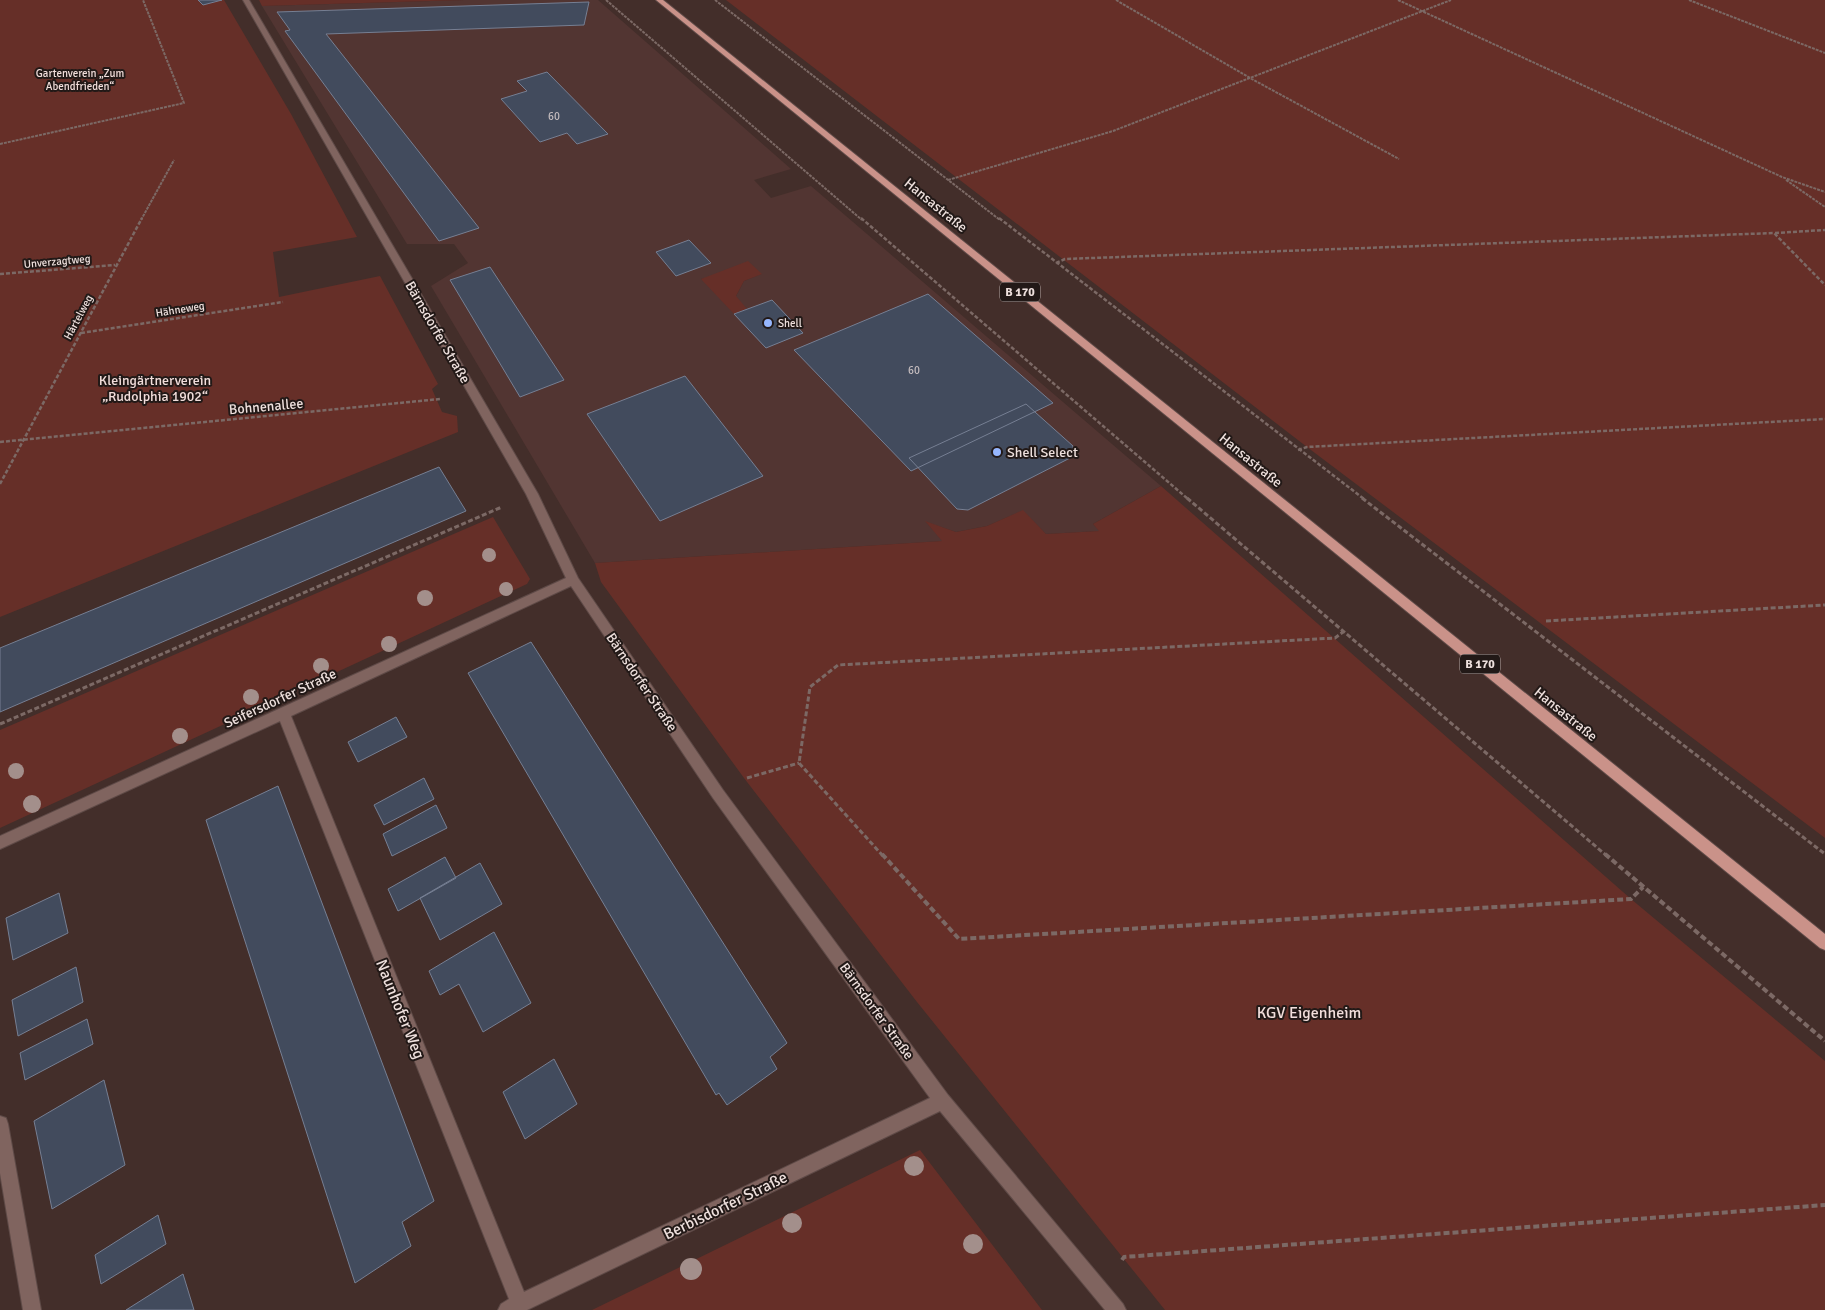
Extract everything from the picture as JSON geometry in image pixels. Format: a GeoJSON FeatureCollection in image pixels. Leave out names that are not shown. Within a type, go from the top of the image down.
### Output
{"type":"FeatureCollection","features":[{"type":"Feature","properties":{"kind":"main road","name":"Hansastraße"},"geometry":{"type":"LineString","coordinates":[[659,0],[1825,943]]}},
{"type":"Feature","properties":{"kind":"street","name":"Bärnsdorfer Straße"},"geometry":{"type":"LineString","coordinates":[[246,0],[532,494],[573,580],[718,794],[942,1101],[1117,1310]]}},
{"type":"Feature","properties":{"kind":"street","name":"Seifersdorfer Straße"},"geometry":{"type":"LineString","coordinates":[[0,843],[573,580]]}},
{"type":"Feature","properties":{"kind":"street","name":"Naunhofer Weg"},"geometry":{"type":"LineString","coordinates":[[283,713],[514,1307]]}},
{"type":"Feature","properties":{"kind":"street","name":"Berbisdorfer Straße"},"geometry":{"type":"LineString","coordinates":[[514,1307],[942,1101]]}},
{"type":"Feature","properties":{"kind":"street"},"geometry":{"type":"LineString","coordinates":[[0,1124],[32,1310]]}},
{"type":"Feature","properties":{"kind":"path"},"geometry":{"type":"LineString","coordinates":[[0,144],[184,104],[143,0]]}},
{"type":"Feature","properties":{"kind":"path"},"geometry":{"type":"LineString","coordinates":[[606,0],[1343,632],[1825,1041]]}},
{"type":"Feature","properties":{"kind":"path"},"geometry":{"type":"LineString","coordinates":[[715,0],[1825,854]]}},
{"type":"Feature","properties":{"kind":"path"},"geometry":{"type":"LineString","coordinates":[[1116,0],[1250,78],[1399,159]]}},
{"type":"Feature","properties":{"kind":"path"},"geometry":{"type":"LineString","coordinates":[[1398,0],[1782,177],[1825,192]]}},
{"type":"Feature","properties":{"kind":"path"},"geometry":{"type":"LineString","coordinates":[[948,180],[1113,131],[1451,0]]}},
{"type":"Feature","properties":{"kind":"path"},"geometry":{"type":"LineString","coordinates":[[1689,0],[1825,53]]}},
{"type":"Feature","properties":{"kind":"path","name":"Härtelweg"},"geometry":{"type":"LineString","coordinates":[[0,484],[174,160]]}},
{"type":"Feature","properties":{"kind":"path"},"geometry":{"type":"LineString","coordinates":[[1782,177],[1825,207]]}},
{"type":"Feature","properties":{"kind":"path"},"geometry":{"type":"LineString","coordinates":[[1056,263],[1064,259],[1825,230]]}},
{"type":"Feature","properties":{"kind":"path"},"geometry":{"type":"LineString","coordinates":[[1774,233],[1825,285]]}},
{"type":"Feature","properties":{"kind":"path","name":"Unverzagtweg"},"geometry":{"type":"LineString","coordinates":[[0,274],[116,265]]}},
{"type":"Feature","properties":{"kind":"path","name":"Hähneweg"},"geometry":{"type":"LineString","coordinates":[[80,333],[283,302]]}},
{"type":"Feature","properties":{"kind":"path","name":"Bohnenallee"},"geometry":{"type":"LineString","coordinates":[[0,442],[436,400],[474,394]]}},
{"type":"Feature","properties":{"kind":"path"},"geometry":{"type":"LineString","coordinates":[[1298,450],[1306,447],[1825,419]]}},
{"type":"Feature","properties":{"kind":"path"},"geometry":{"type":"LineString","coordinates":[[0,724],[532,494]]}},
{"type":"Feature","properties":{"kind":"path"},"geometry":{"type":"LineString","coordinates":[[1546,621],[1825,605]]}},
{"type":"Feature","properties":{"kind":"path"},"geometry":{"type":"LineString","coordinates":[[799,763],[810,687],[838,665],[1335,638],[1343,632]]}},
{"type":"Feature","properties":{"kind":"path"},"geometry":{"type":"LineString","coordinates":[[718,794],[744,778],[799,763]]}},
{"type":"Feature","properties":{"kind":"path"},"geometry":{"type":"LineString","coordinates":[[799,763],[959,939],[1631,899],[1643,887]]}},
{"type":"Feature","properties":{"kind":"path"},"geometry":{"type":"LineString","coordinates":[[1098,1286],[1124,1258],[1825,1205]]}},
{"type":"Feature","properties":{"kind":"shaded area"},"geometry":{"type":"Polygon","coordinates":[[[464,0],[598,0],[791,169],[754,180],[771,198],[811,186],[1161,486],[1093,524],[1100,531],[1046,534],[1022,511],[987,526],[956,532],[926,522],[943,541],[595,563],[431,286],[468,263],[454,244],[407,244],[262,6],[464,0]],[[761,274],[701,279],[736,296],[744,281],[761,274]]]}},
{"type":"Feature","properties":{"kind":"green space","name":"Kleingärtnerverein „Rudolphia 1902“"},"geometry":{"type":"Polygon","coordinates":[[[0,0],[224,0],[291,114],[357,237],[273,252],[279,297],[380,276],[438,384],[432,389],[442,412],[457,416],[458,432],[0,617],[0,0]]]}},
{"type":"Feature","properties":{"kind":"green space"},"geometry":{"type":"Polygon","coordinates":[[[259,0],[464,0],[262,6],[259,0]]]}},
{"type":"Feature","properties":{"kind":"green space"},"geometry":{"type":"Polygon","coordinates":[[[726,0],[1825,0],[1825,838],[1307,447],[726,0]]]}},
{"type":"Feature","properties":{"kind":"green space"},"geometry":{"type":"Polygon","coordinates":[[[748,261],[762,274],[744,281],[736,296],[747,309],[734,314],[701,279],[748,261]]]}},
{"type":"Feature","properties":{"kind":"green space","name":"KGV Eigenheim"},"geometry":{"type":"Polygon","coordinates":[[[1161,486],[1631,899],[1825,1061],[1825,1310],[1165,1310],[917,1002],[744,778],[601,582],[595,563],[942,541],[925,521],[956,532],[987,526],[1023,510],[1046,534],[1099,531],[1093,524],[1161,486]]]}},
{"type":"Feature","properties":{"kind":"green space"},"geometry":{"type":"Polygon","coordinates":[[[493,517],[530,579],[527,584],[0,828],[0,730],[493,517]]]}},
{"type":"Feature","properties":{"kind":"green space"},"geometry":{"type":"Polygon","coordinates":[[[920,1150],[1042,1310],[592,1310],[920,1150]]]}},
{"type":"Feature","properties":{"kind":"building"},"geometry":{"type":"Polygon","coordinates":[[[198,0],[222,0],[203,5],[198,0]]]}},
{"type":"Feature","properties":{"kind":"building"},"geometry":{"type":"Polygon","coordinates":[[[589,2],[584,25],[326,34],[479,228],[439,241],[285,31],[290,30],[277,12],[589,2]]]}},
{"type":"Feature","properties":{"kind":"building"},"geometry":{"type":"Polygon","coordinates":[[[547,72],[608,134],[577,144],[567,133],[540,142],[501,99],[527,91],[517,81],[547,72]]]}},
{"type":"Feature","properties":{"kind":"building"},"geometry":{"type":"Polygon","coordinates":[[[689,240],[711,263],[676,276],[656,252],[689,240]]]}},
{"type":"Feature","properties":{"kind":"building"},"geometry":{"type":"Polygon","coordinates":[[[490,267],[564,380],[520,397],[450,280],[490,267]]]}},
{"type":"Feature","properties":{"kind":"building","name":"Shell"},"geometry":{"type":"Polygon","coordinates":[[[928,294],[1053,403],[911,471],[794,350],[928,294]]]}},
{"type":"Feature","properties":{"kind":"building","name":"Shell"},"geometry":{"type":"Polygon","coordinates":[[[772,300],[803,333],[766,348],[734,314],[772,300]]]}},
{"type":"Feature","properties":{"kind":"building"},"geometry":{"type":"Polygon","coordinates":[[[685,376],[763,476],[660,521],[587,414],[685,376]]]}},
{"type":"Feature","properties":{"kind":"building","name":"Shell Select"},"geometry":{"type":"Polygon","coordinates":[[[1026,404],[1073,446],[1070,458],[968,510],[957,509],[909,458],[1026,404]]]}},
{"type":"Feature","properties":{"kind":"building"},"geometry":{"type":"Polygon","coordinates":[[[439,467],[466,511],[0,712],[0,648],[439,467]]]}},
{"type":"Feature","properties":{"kind":"building"},"geometry":{"type":"Polygon","coordinates":[[[531,642],[787,1043],[770,1057],[777,1069],[727,1105],[719,1093],[716,1095],[468,673],[531,642]]]}},
{"type":"Feature","properties":{"kind":"building"},"geometry":{"type":"Polygon","coordinates":[[[396,717],[407,737],[358,762],[348,742],[396,717]]]}},
{"type":"Feature","properties":{"kind":"building"},"geometry":{"type":"Polygon","coordinates":[[[424,778],[434,799],[384,825],[374,805],[424,778]]]}},
{"type":"Feature","properties":{"kind":"building"},"geometry":{"type":"Polygon","coordinates":[[[278,786],[434,1201],[402,1222],[411,1246],[355,1283],[206,820],[278,786]]]}},
{"type":"Feature","properties":{"kind":"building"},"geometry":{"type":"Polygon","coordinates":[[[436,805],[447,828],[392,856],[383,834],[436,805]]]}},
{"type":"Feature","properties":{"kind":"building"},"geometry":{"type":"Polygon","coordinates":[[[445,857],[456,878],[398,911],[388,889],[445,857]]]}},
{"type":"Feature","properties":{"kind":"building"},"geometry":{"type":"Polygon","coordinates":[[[480,863],[502,904],[440,940],[420,898],[480,863]]]}},
{"type":"Feature","properties":{"kind":"building"},"geometry":{"type":"Polygon","coordinates":[[[59,893],[68,933],[13,960],[6,918],[59,893]]]}},
{"type":"Feature","properties":{"kind":"building"},"geometry":{"type":"Polygon","coordinates":[[[494,932],[531,1003],[483,1032],[459,984],[440,995],[429,971],[494,932]]]}},
{"type":"Feature","properties":{"kind":"building"},"geometry":{"type":"Polygon","coordinates":[[[76,967],[83,1002],[18,1036],[12,1000],[76,967]]]}},
{"type":"Feature","properties":{"kind":"building"},"geometry":{"type":"Polygon","coordinates":[[[87,1019],[93,1044],[25,1080],[20,1053],[87,1019]]]}},
{"type":"Feature","properties":{"kind":"building"},"geometry":{"type":"Polygon","coordinates":[[[554,1059],[577,1104],[525,1139],[503,1092],[554,1059]]]}},
{"type":"Feature","properties":{"kind":"building"},"geometry":{"type":"Polygon","coordinates":[[[104,1080],[125,1165],[52,1209],[34,1121],[104,1080]]]}},
{"type":"Feature","properties":{"kind":"building"},"geometry":{"type":"Polygon","coordinates":[[[158,1215],[166,1244],[101,1284],[95,1255],[158,1215]]]}},
{"type":"Feature","properties":{"kind":"building"},"geometry":{"type":"Polygon","coordinates":[[[183,1274],[194,1310],[126,1310],[183,1274]]]}},
{"type":"Feature","properties":{"kind":"place","name":"Shell"},"geometry":{"type":"Point","coordinates":[768,323]}},
{"type":"Feature","properties":{"kind":"place","name":"Shell Select"},"geometry":{"type":"Point","coordinates":[997,452]}},
{"type":"Feature","properties":{"kind":"park label","name":"Gartenverein „Zum Abendfrieden“"},"geometry":{"type":"Point","coordinates":[80,79]}}]}
